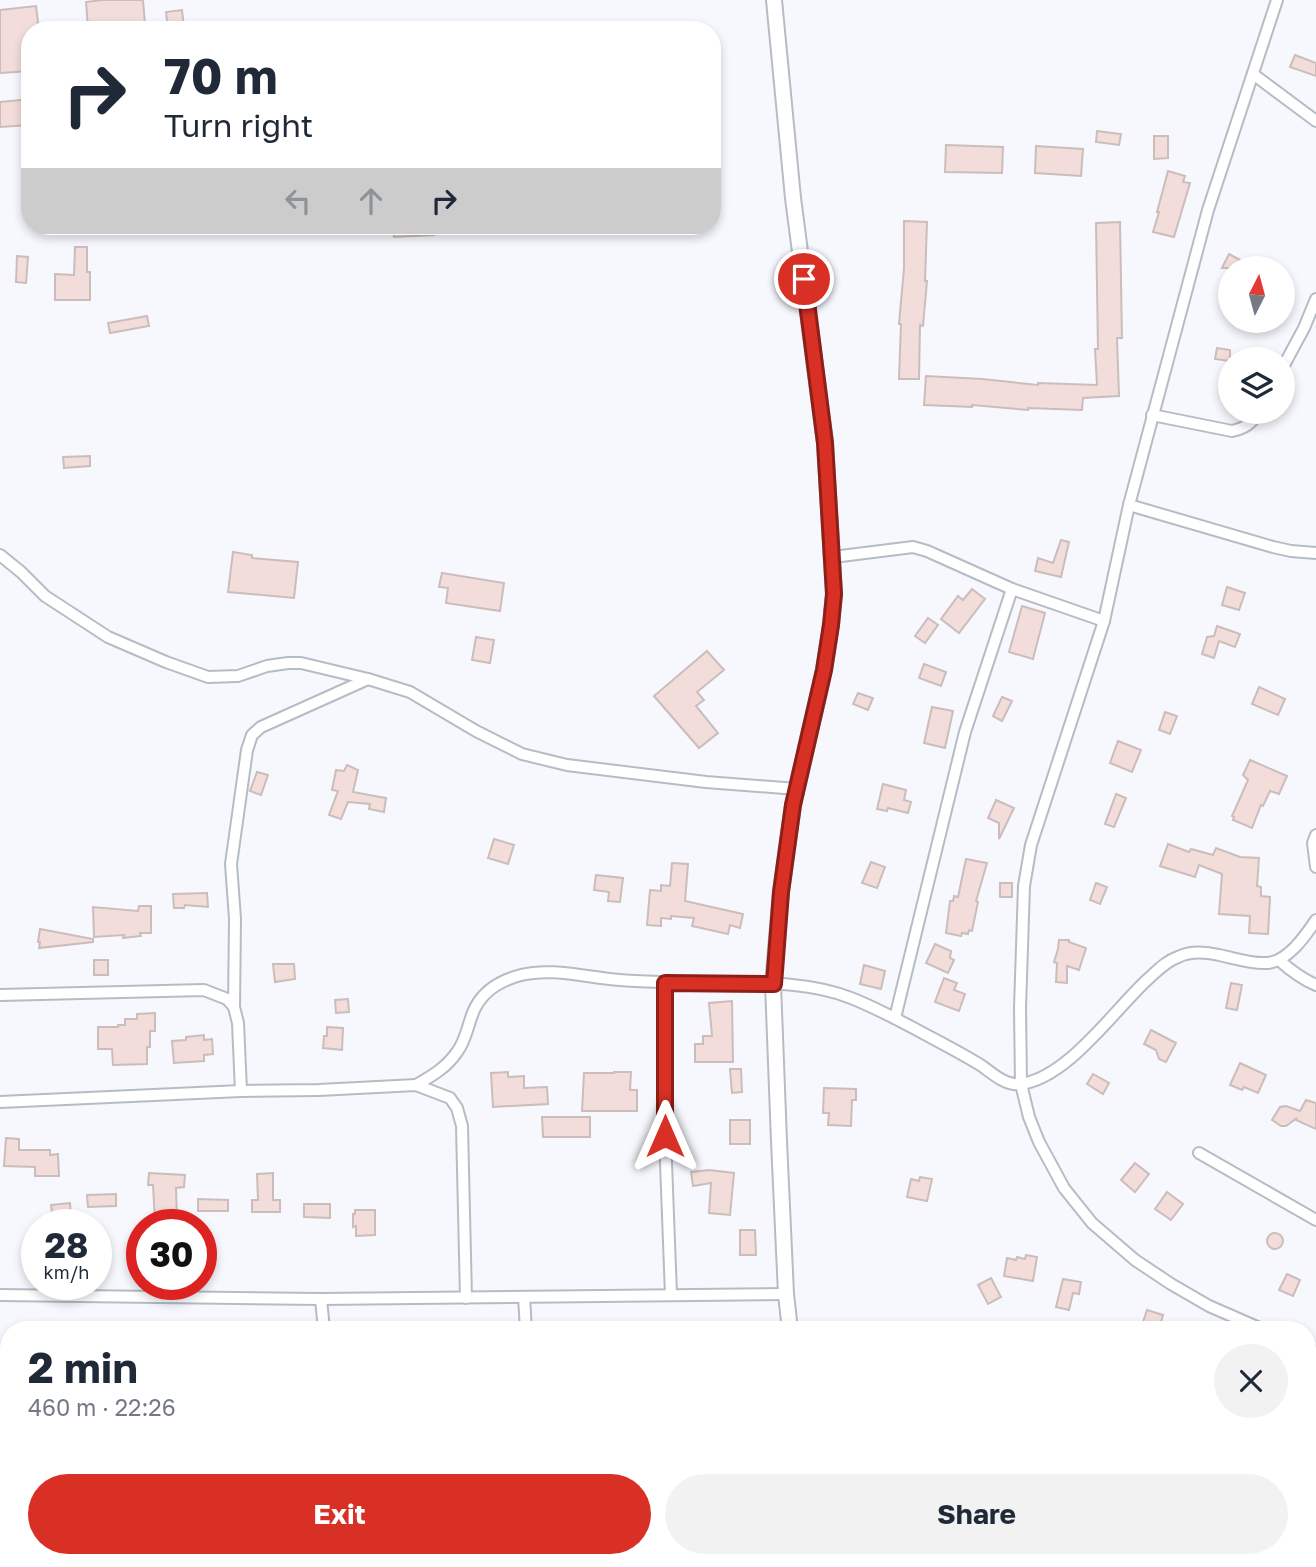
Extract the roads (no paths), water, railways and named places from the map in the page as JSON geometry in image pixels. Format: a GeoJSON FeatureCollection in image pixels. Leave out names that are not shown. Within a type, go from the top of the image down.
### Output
{"type":"FeatureCollection","features":[{"type":"Feature","properties":{"kind":"street"},"geometry":{"type":"LineString","coordinates":[[774,0],[793,198],[825,443],[834,594],[824,670],[797,789],[781,892],[774,984],[789,1321]]}},
{"type":"Feature","properties":{"kind":"street"},"geometry":{"type":"LineString","coordinates":[[1243,1321],[1209,1306],[1135,1260],[1092,1223],[1065,1188],[1039,1142],[1029,1117],[1021,1084],[1020,1008],[1024,886],[1031,845],[1104,621],[1129,505],[1208,210],[1277,0]]}},
{"type":"Feature","properties":{"kind":"street"},"geometry":{"type":"LineString","coordinates":[[1252,74],[1316,121]]}},
{"type":"Feature","properties":{"kind":"street"},"geometry":{"type":"LineString","coordinates":[[1294,347],[1316,299]]}},
{"type":"Feature","properties":{"kind":"street"},"geometry":{"type":"LineString","coordinates":[[1152,415],[1232,431],[1244,429],[1250,424]]}},
{"type":"Feature","properties":{"kind":"street"},"geometry":{"type":"LineString","coordinates":[[1129,505],[1273,547],[1316,553]]}},
{"type":"Feature","properties":{"kind":"street"},"geometry":{"type":"LineString","coordinates":[[832,557],[913,547],[1012,589],[1104,621]]}},
{"type":"Feature","properties":{"kind":"street"},"geometry":{"type":"LineString","coordinates":[[0,555],[45,596],[108,637],[208,677],[238,676],[267,666],[301,663],[410,692],[522,754],[567,765],[706,782],[797,789]]}},
{"type":"Feature","properties":{"kind":"street"},"geometry":{"type":"LineString","coordinates":[[895,1018],[965,732],[1012,589]]}},
{"type":"Feature","properties":{"kind":"street"},"geometry":{"type":"LineString","coordinates":[[241,1091],[238,1023],[234,1007],[235,919],[231,864],[247,750],[252,735],[261,727],[368,679]]}},
{"type":"Feature","properties":{"kind":"street"},"geometry":{"type":"LineString","coordinates":[[1316,835],[1313,843],[1316,867]]}},
{"type":"Feature","properties":{"kind":"street"},"geometry":{"type":"LineString","coordinates":[[416,1085],[438,1072],[458,1051],[475,1008],[485,993],[500,983],[522,975],[550,972],[665,983],[807,987],[849,997],[895,1018],[1005,1081],[1021,1084],[1050,1073],[1077,1053],[1136,990],[1162,966],[1178,957],[1207,952],[1269,964],[1279,960],[1300,943],[1316,920]]}},
{"type":"Feature","properties":{"kind":"street"},"geometry":{"type":"LineString","coordinates":[[1279,960],[1316,985]]}},
{"type":"Feature","properties":{"kind":"street"},"geometry":{"type":"LineString","coordinates":[[665,983],[665,1136],[671,1295]]}},
{"type":"Feature","properties":{"kind":"street"},"geometry":{"type":"LineString","coordinates":[[0,995],[204,990],[227,999],[234,1007]]}},
{"type":"Feature","properties":{"kind":"street"},"geometry":{"type":"LineString","coordinates":[[0,1102],[416,1085],[450,1098],[457,1108],[462,1126],[466,1298]]}},
{"type":"Feature","properties":{"kind":"street"},"geometry":{"type":"LineString","coordinates":[[1199,1153],[1316,1220]]}},
{"type":"Feature","properties":{"kind":"street"},"geometry":{"type":"LineString","coordinates":[[0,1295],[321,1299],[786,1294]]}},
{"type":"Feature","properties":{"kind":"street"},"geometry":{"type":"LineString","coordinates":[[524,1297],[525,1321]]}},
{"type":"Feature","properties":{"kind":"street"},"geometry":{"type":"LineString","coordinates":[[321,1299],[323,1321]]}}]}
